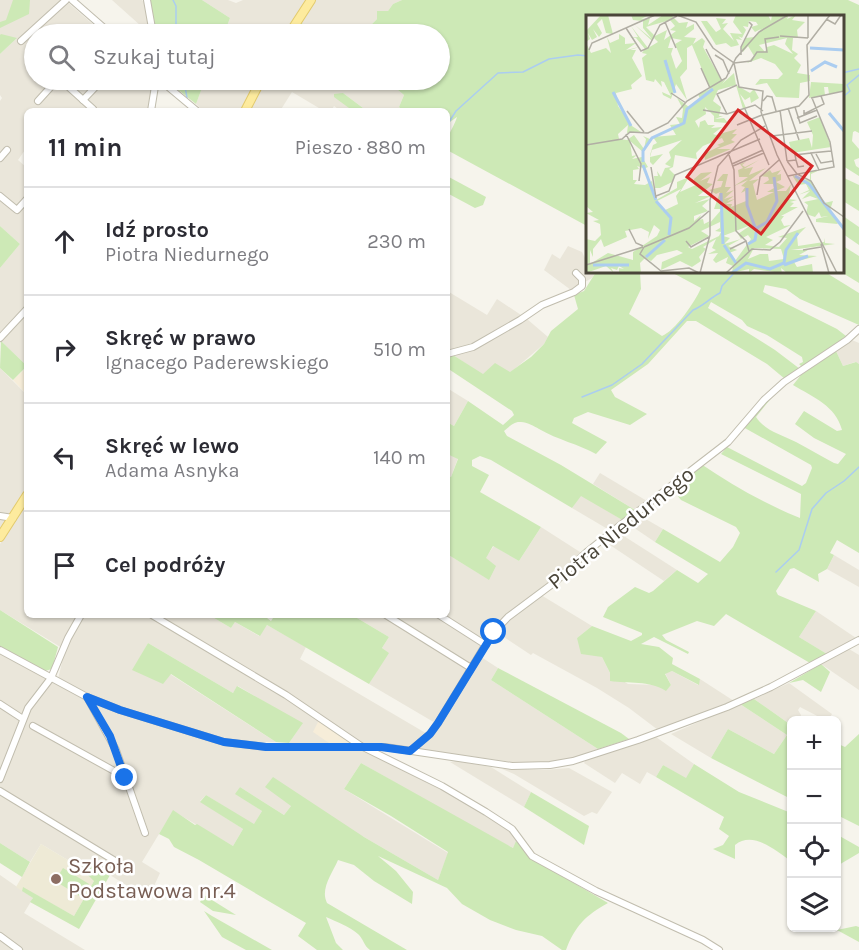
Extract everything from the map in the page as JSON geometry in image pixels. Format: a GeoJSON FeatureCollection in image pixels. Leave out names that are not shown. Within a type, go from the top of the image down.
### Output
{"type":"FeatureCollection","features":[{"type":"Feature","properties":{"kind":"main road"},"geometry":{"type":"LineString","coordinates":[[295,24],[311,0]]}},
{"type":"Feature","properties":{"kind":"main road"},"geometry":{"type":"LineString","coordinates":[[247,108],[256,90]]}},
{"type":"Feature","properties":{"kind":"main road"},"geometry":{"type":"LineString","coordinates":[[0,537],[24,500]]}},
{"type":"Feature","properties":{"kind":"street"},"geometry":{"type":"LineString","coordinates":[[40,24],[66,0]]}},
{"type":"Feature","properties":{"kind":"street"},"geometry":{"type":"LineString","coordinates":[[72,0],[100,24]]}},
{"type":"Feature","properties":{"kind":"street"},"geometry":{"type":"LineString","coordinates":[[147,0],[151,24]]}},
{"type":"Feature","properties":{"kind":"street"},"geometry":{"type":"LineString","coordinates":[[21,41],[24,38]]}},
{"type":"Feature","properties":{"kind":"street"},"geometry":{"type":"LineString","coordinates":[[38,101],[49,90]]}},
{"type":"Feature","properties":{"kind":"street"},"geometry":{"type":"LineString","coordinates":[[71,90],[92,108]]}},
{"type":"Feature","properties":{"kind":"street"},"geometry":{"type":"LineString","coordinates":[[83,100],[92,90]]}},
{"type":"Feature","properties":{"kind":"street"},"geometry":{"type":"LineString","coordinates":[[152,108],[156,90]]}},
{"type":"Feature","properties":{"kind":"street"},"geometry":{"type":"LineString","coordinates":[[171,90],[193,108]]}},
{"type":"Feature","properties":{"kind":"street"},"geometry":{"type":"LineString","coordinates":[[0,158],[7,150]]}},
{"type":"Feature","properties":{"kind":"street"},"geometry":{"type":"LineString","coordinates":[[0,196],[17,210],[24,202]]}},
{"type":"Feature","properties":{"kind":"street"},"geometry":{"type":"LineString","coordinates":[[450,353],[473,347],[542,305],[574,292],[582,286],[582,279],[576,273]]}},
{"type":"Feature","properties":{"kind":"street"},"geometry":{"type":"LineString","coordinates":[[0,338],[24,312]]}},
{"type":"Feature","properties":{"kind":"street","name":"Piotra Niedurnego"},"geometry":{"type":"LineString","coordinates":[[410,751],[438,724],[494,632],[508,617],[555,582],[614,530],[728,442],[774,391],[859,329]]}},
{"type":"Feature","properties":{"kind":"street"},"geometry":{"type":"LineString","coordinates":[[0,516],[13,518]]}},
{"type":"Feature","properties":{"kind":"street"},"geometry":{"type":"LineString","coordinates":[[0,779],[23,718],[51,678],[79,618]]}},
{"type":"Feature","properties":{"kind":"street"},"geometry":{"type":"LineString","coordinates":[[157,618],[320,718],[361,746],[442,786],[486,812],[512,829],[525,849],[541,861],[596,891],[703,940],[719,950]]}},
{"type":"Feature","properties":{"kind":"street"},"geometry":{"type":"LineString","coordinates":[[391,618],[471,668]]}},
{"type":"Feature","properties":{"kind":"street"},"geometry":{"type":"LineString","coordinates":[[444,618],[486,645]]}},
{"type":"Feature","properties":{"kind":"street"},"geometry":{"type":"LineString","coordinates":[[0,650],[87,697],[131,714],[224,742],[266,747],[361,746],[512,766],[550,765],[573,760],[638,740],[727,708],[859,640]]}},
{"type":"Feature","properties":{"kind":"street"},"geometry":{"type":"LineString","coordinates":[[87,697],[110,736],[145,833]]}},
{"type":"Feature","properties":{"kind":"street"},"geometry":{"type":"LineString","coordinates":[[0,704],[23,718]]}},
{"type":"Feature","properties":{"kind":"street"},"geometry":{"type":"LineString","coordinates":[[33,726],[125,778]]}},
{"type":"Feature","properties":{"kind":"street"},"geometry":{"type":"LineString","coordinates":[[0,791],[125,867]]}},
{"type":"Feature","properties":{"kind":"street"},"geometry":{"type":"LineString","coordinates":[[0,936],[19,950]]}},
{"type":"Feature","properties":{"kind":"shaded area"},"geometry":{"type":"Polygon","coordinates":[[[0,0],[65,0],[93,24],[24,24],[24,90],[154,90],[151,108],[24,108],[24,151],[18,160],[24,165],[24,312],[0,338],[0,268],[20,244],[0,226],[0,101],[2,98],[0,95],[0,54],[16,39],[0,35],[0,0]]]}},
{"type":"Feature","properties":{"kind":"shaded area"},"geometry":{"type":"Polygon","coordinates":[[[112,0],[142,0],[146,5],[149,24],[139,24],[112,0]]]}},
{"type":"Feature","properties":{"kind":"shaded area"},"geometry":{"type":"Polygon","coordinates":[[[202,0],[228,0],[236,3],[243,0],[306,0],[290,24],[228,24],[230,18],[202,0]]]}},
{"type":"Feature","properties":{"kind":"shaded area"},"geometry":{"type":"Polygon","coordinates":[[[315,0],[402,0],[393,4],[372,24],[303,24],[300,22],[315,0]]]}},
{"type":"Feature","properties":{"kind":"shaded area"},"geometry":{"type":"Polygon","coordinates":[[[201,90],[252,90],[242,108],[200,108],[196,104],[201,90]]]}},
{"type":"Feature","properties":{"kind":"shaded area"},"geometry":{"type":"Polygon","coordinates":[[[259,90],[398,90],[404,95],[400,108],[363,108],[343,93],[349,108],[334,106],[333,108],[319,108],[292,92],[282,108],[250,108],[259,90]]]}},
{"type":"Feature","properties":{"kind":"shaded area"},"geometry":{"type":"Polygon","coordinates":[[[568,246],[582,252],[586,260],[586,273],[595,273],[592,278],[571,290],[544,270],[552,254],[560,259],[568,246]]]}},
{"type":"Feature","properties":{"kind":"shaded area"},"geometry":{"type":"Polygon","coordinates":[[[450,293],[487,315],[497,299],[527,319],[548,337],[544,344],[510,373],[483,375],[453,355],[450,356],[450,293]]]}},
{"type":"Feature","properties":{"kind":"shaded area"},"geometry":{"type":"Polygon","coordinates":[[[24,315],[24,363],[1,341],[24,315]]]}},
{"type":"Feature","properties":{"kind":"shaded area"},"geometry":{"type":"Polygon","coordinates":[[[852,340],[859,343],[859,364],[855,362],[843,366],[836,351],[852,340]]]}},
{"type":"Feature","properties":{"kind":"shaded area"},"geometry":{"type":"Polygon","coordinates":[[[0,368],[24,392],[24,491],[0,531],[0,368]]]}},
{"type":"Feature","properties":{"kind":"shaded area"},"geometry":{"type":"Polygon","coordinates":[[[24,370],[24,392],[13,380],[24,370]]]}},
{"type":"Feature","properties":{"kind":"shaded area"},"geometry":{"type":"Polygon","coordinates":[[[450,390],[468,401],[454,426],[450,424],[450,390]]]}},
{"type":"Feature","properties":{"kind":"shaded area"},"geometry":{"type":"Polygon","coordinates":[[[450,455],[458,458],[450,476],[450,455]]]}},
{"type":"Feature","properties":{"kind":"shaded area"},"geometry":{"type":"Polygon","coordinates":[[[600,473],[647,501],[635,510],[593,484],[600,473]]]}},
{"type":"Feature","properties":{"kind":"shaded area"},"geometry":{"type":"Polygon","coordinates":[[[581,495],[624,521],[611,531],[572,508],[581,495]]]}},
{"type":"Feature","properties":{"kind":"shaded area"},"geometry":{"type":"Polygon","coordinates":[[[24,507],[24,618],[78,618],[62,648],[0,610],[0,544],[24,507]]]}},
{"type":"Feature","properties":{"kind":"shaded area"},"geometry":{"type":"Polygon","coordinates":[[[637,514],[663,529],[655,542],[627,523],[637,514]]]}},
{"type":"Feature","properties":{"kind":"shaded area"},"geometry":{"type":"Polygon","coordinates":[[[541,527],[580,552],[585,552],[541,595],[592,626],[577,638],[594,654],[602,657],[610,673],[628,684],[657,685],[666,690],[671,685],[665,673],[672,671],[698,685],[700,679],[734,701],[658,730],[597,688],[533,653],[531,655],[492,629],[478,655],[498,668],[491,680],[598,749],[550,763],[519,763],[385,744],[359,743],[313,731],[331,743],[289,743],[302,724],[238,686],[233,693],[148,643],[133,670],[170,674],[276,742],[236,742],[105,701],[58,679],[65,650],[82,618],[214,618],[231,628],[235,622],[259,636],[267,625],[306,647],[300,659],[429,735],[437,724],[369,684],[388,653],[382,648],[389,637],[357,618],[450,618],[450,556],[488,579],[485,558],[494,546],[519,561],[541,527]]]}},
{"type":"Feature","properties":{"kind":"shaded area"},"geometry":{"type":"Polygon","coordinates":[[[616,531],[677,570],[664,581],[604,541],[616,531]]]}},
{"type":"Feature","properties":{"kind":"shaded area"},"geometry":{"type":"Polygon","coordinates":[[[834,555],[859,570],[859,587],[827,569],[834,555]]]}},
{"type":"Feature","properties":{"kind":"shaded area"},"geometry":{"type":"Polygon","coordinates":[[[816,611],[856,638],[827,654],[799,637],[816,611]]]}},
{"type":"Feature","properties":{"kind":"shaded area"},"geometry":{"type":"Polygon","coordinates":[[[849,649],[859,655],[859,690],[821,664],[849,649]]]}},
{"type":"Feature","properties":{"kind":"shaded area"},"geometry":{"type":"Polygon","coordinates":[[[0,654],[85,700],[222,744],[240,748],[267,749],[360,747],[442,787],[512,829],[518,838],[513,848],[361,763],[344,789],[448,853],[438,880],[364,837],[291,806],[284,815],[240,787],[236,794],[262,811],[254,825],[206,795],[200,801],[243,829],[233,846],[173,811],[142,862],[160,873],[148,899],[91,863],[86,871],[41,844],[30,862],[0,843],[0,654]]]}},
{"type":"Feature","properties":{"kind":"shaded area"},"geometry":{"type":"Polygon","coordinates":[[[789,683],[832,714],[831,716],[817,716],[800,707],[798,710],[801,716],[787,716],[787,722],[754,699],[789,683]]]}},
{"type":"Feature","properties":{"kind":"shaded area"},"geometry":{"type":"Polygon","coordinates":[[[740,704],[787,735],[774,754],[728,729],[711,758],[671,734],[740,704]]]}},
{"type":"Feature","properties":{"kind":"shaded area"},"geometry":{"type":"Polygon","coordinates":[[[320,718],[354,743],[329,743],[313,732],[320,718]]]}},
{"type":"Feature","properties":{"kind":"shaded area"},"geometry":{"type":"Polygon","coordinates":[[[656,737],[694,764],[686,779],[663,765],[656,777],[647,772],[640,784],[622,773],[615,783],[584,763],[586,760],[656,737]]]}},
{"type":"Feature","properties":{"kind":"shaded area"},"geometry":{"type":"Polygon","coordinates":[[[450,762],[491,767],[531,792],[524,807],[450,762]]]}},
{"type":"Feature","properties":{"kind":"shaded area"},"geometry":{"type":"Polygon","coordinates":[[[569,768],[612,792],[597,814],[592,812],[584,816],[502,769],[544,770],[569,768]]]}},
{"type":"Feature","properties":{"kind":"shaded area","name":"Szkoła Podstawowa nr.4"},"geometry":{"type":"Polygon","coordinates":[[[41,844],[86,871],[90,871],[94,881],[74,916],[23,888],[22,891],[16,887],[41,844]]]}},
{"type":"Feature","properties":{"kind":"shaded area"},"geometry":{"type":"Polygon","coordinates":[[[0,875],[33,898],[24,913],[85,950],[0,950],[0,875]]]}},
{"type":"Feature","properties":{"kind":"green space"},"geometry":{"type":"Polygon","coordinates":[[[13,0],[30,0],[29,14],[0,28],[0,22],[6,20],[13,0]]]}},
{"type":"Feature","properties":{"kind":"green space"},"geometry":{"type":"Polygon","coordinates":[[[149,0],[202,0],[230,18],[228,24],[153,24],[149,0]]]}},
{"type":"Feature","properties":{"kind":"green space"},"geometry":{"type":"Polygon","coordinates":[[[402,0],[848,0],[859,5],[859,133],[853,132],[852,141],[859,149],[859,158],[854,160],[859,168],[859,176],[844,167],[844,15],[586,15],[586,225],[450,152],[450,134],[457,117],[450,122],[450,108],[399,107],[404,95],[398,90],[450,90],[450,24],[372,24],[377,19],[377,11],[388,11],[393,4],[402,0]]]}},
{"type":"Feature","properties":{"kind":"green space"},"geometry":{"type":"Polygon","coordinates":[[[0,35],[17,38],[0,54],[0,35]]]}},
{"type":"Feature","properties":{"kind":"green space"},"geometry":{"type":"Polygon","coordinates":[[[178,90],[201,90],[196,104],[178,90]]]}},
{"type":"Feature","properties":{"kind":"green space"},"geometry":{"type":"Polygon","coordinates":[[[343,93],[363,108],[349,108],[334,97],[334,94],[343,93]]]}},
{"type":"Feature","properties":{"kind":"green space"},"geometry":{"type":"Polygon","coordinates":[[[450,178],[486,197],[483,205],[475,208],[450,195],[450,178]]]}},
{"type":"Feature","properties":{"kind":"green space"},"geometry":{"type":"Polygon","coordinates":[[[844,178],[859,185],[859,211],[844,202],[844,178]]]}},
{"type":"Feature","properties":{"kind":"green space"},"geometry":{"type":"Polygon","coordinates":[[[844,217],[859,227],[859,245],[844,235],[844,217]]]}},
{"type":"Feature","properties":{"kind":"green space"},"geometry":{"type":"Polygon","coordinates":[[[0,226],[20,244],[0,268],[0,226]]]}},
{"type":"Feature","properties":{"kind":"green space"},"geometry":{"type":"Polygon","coordinates":[[[844,247],[859,256],[859,283],[843,273],[844,247]]]}},
{"type":"Feature","properties":{"kind":"green space"},"geometry":{"type":"Polygon","coordinates":[[[595,273],[640,273],[641,289],[629,314],[662,336],[673,328],[684,315],[701,288],[673,273],[827,273],[859,293],[859,325],[800,299],[786,289],[765,285],[763,292],[837,329],[846,336],[803,368],[799,364],[803,362],[802,357],[767,335],[747,326],[742,320],[711,302],[708,308],[775,350],[800,369],[785,379],[767,364],[696,321],[687,321],[648,364],[611,390],[615,397],[647,414],[630,425],[588,412],[574,418],[572,423],[607,442],[596,454],[528,423],[518,422],[512,425],[504,431],[507,436],[561,465],[635,510],[624,521],[581,496],[572,508],[491,460],[480,456],[472,460],[472,466],[489,475],[480,492],[541,527],[519,561],[493,546],[486,558],[496,566],[489,580],[450,556],[450,476],[458,459],[450,455],[450,424],[454,426],[468,401],[503,425],[514,415],[512,411],[450,370],[450,356],[453,355],[483,374],[495,363],[510,372],[531,357],[544,344],[551,331],[578,309],[574,295],[584,291],[595,273]]]}},
{"type":"Feature","properties":{"kind":"green space"},"geometry":{"type":"Polygon","coordinates":[[[1,341],[24,363],[24,369],[13,380],[0,368],[1,341]]]}},
{"type":"Feature","properties":{"kind":"green space"},"geometry":{"type":"Polygon","coordinates":[[[836,351],[843,366],[856,362],[859,364],[859,553],[837,540],[830,553],[834,555],[827,569],[818,574],[819,582],[794,568],[790,569],[776,591],[778,595],[816,611],[799,637],[827,654],[810,663],[726,614],[714,626],[697,621],[662,635],[666,640],[689,652],[688,654],[654,637],[641,644],[659,647],[673,658],[672,664],[700,679],[699,685],[672,671],[665,674],[671,685],[666,691],[653,685],[610,681],[610,673],[602,657],[581,654],[577,638],[592,626],[631,641],[642,633],[603,617],[608,607],[635,587],[649,593],[653,591],[677,570],[698,583],[708,574],[655,542],[663,529],[720,562],[733,547],[740,533],[736,527],[681,500],[671,488],[701,464],[749,494],[800,518],[801,494],[721,454],[727,447],[802,486],[806,483],[811,465],[743,427],[766,400],[777,391],[756,417],[764,426],[834,463],[838,464],[846,454],[814,438],[795,424],[804,411],[837,431],[842,430],[829,408],[793,385],[801,375],[836,351]]]}},
{"type":"Feature","properties":{"kind":"green space"},"geometry":{"type":"Polygon","coordinates":[[[0,610],[58,647],[52,669],[45,671],[0,646],[0,610]]]}},
{"type":"Feature","properties":{"kind":"green space"},"geometry":{"type":"Polygon","coordinates":[[[214,618],[267,618],[271,621],[273,618],[357,618],[389,637],[382,648],[389,653],[369,684],[267,625],[260,636],[235,622],[231,628],[214,618]]]}},
{"type":"Feature","properties":{"kind":"green space"},"geometry":{"type":"Polygon","coordinates":[[[148,643],[233,693],[237,686],[303,723],[289,743],[276,742],[171,674],[163,684],[132,670],[148,643]]]}},
{"type":"Feature","properties":{"kind":"green space"},"geometry":{"type":"Polygon","coordinates":[[[821,664],[830,672],[821,692],[803,680],[789,683],[821,664]]]}},
{"type":"Feature","properties":{"kind":"green space"},"geometry":{"type":"Polygon","coordinates":[[[498,668],[629,739],[598,749],[491,680],[498,668]]]}},
{"type":"Feature","properties":{"kind":"green space"},"geometry":{"type":"Polygon","coordinates":[[[754,699],[787,722],[787,735],[740,704],[754,699]]]}},
{"type":"Feature","properties":{"kind":"green space"},"geometry":{"type":"Polygon","coordinates":[[[728,729],[774,754],[787,735],[787,797],[711,758],[728,729]]]}},
{"type":"Feature","properties":{"kind":"green space"},"geometry":{"type":"Polygon","coordinates":[[[859,734],[859,826],[841,817],[841,745],[845,747],[859,734]]]}},
{"type":"Feature","properties":{"kind":"green space"},"geometry":{"type":"Polygon","coordinates":[[[361,763],[513,848],[516,841],[531,858],[608,903],[582,922],[573,934],[566,950],[562,950],[542,936],[516,930],[490,920],[462,904],[447,888],[378,856],[396,871],[413,892],[412,904],[374,881],[354,865],[338,860],[326,887],[327,903],[407,950],[370,950],[354,931],[326,917],[336,943],[343,950],[317,950],[298,936],[306,923],[174,847],[169,839],[159,834],[173,810],[233,846],[243,829],[200,802],[206,795],[254,824],[262,811],[235,794],[240,787],[284,815],[291,806],[265,787],[273,777],[364,837],[438,880],[448,852],[344,789],[361,763]]]}},
{"type":"Feature","properties":{"kind":"green space"},"geometry":{"type":"Polygon","coordinates":[[[694,764],[739,792],[787,811],[787,858],[757,841],[742,841],[735,845],[735,859],[713,849],[723,845],[729,836],[719,829],[724,817],[656,777],[663,765],[686,778],[694,764]]]}},
{"type":"Feature","properties":{"kind":"green space"},"geometry":{"type":"Polygon","coordinates":[[[531,792],[589,826],[584,845],[524,807],[531,792]]]}},
{"type":"Feature","properties":{"kind":"green space"},"geometry":{"type":"Polygon","coordinates":[[[841,837],[859,847],[859,853],[841,864],[841,837]]]}},
{"type":"Feature","properties":{"kind":"green space"},"geometry":{"type":"Polygon","coordinates":[[[0,843],[30,862],[22,877],[0,863],[0,843]]]}},
{"type":"Feature","properties":{"kind":"green space"},"geometry":{"type":"Polygon","coordinates":[[[91,862],[110,875],[79,929],[30,902],[33,898],[22,891],[23,887],[74,916],[94,881],[87,874],[89,871],[86,871],[91,862]]]}},
{"type":"Feature","properties":{"kind":"green space"},"geometry":{"type":"Polygon","coordinates":[[[63,868],[89,884],[81,897],[55,881],[63,868]]]}},
{"type":"Feature","properties":{"kind":"green space"},"geometry":{"type":"Polygon","coordinates":[[[204,895],[236,915],[213,911],[200,902],[204,895]]]}},
{"type":"Feature","properties":{"kind":"green space"},"geometry":{"type":"Polygon","coordinates":[[[204,911],[272,950],[246,950],[222,937],[204,911]]]}},
{"type":"Feature","properties":{"kind":"green space"},"geometry":{"type":"Polygon","coordinates":[[[859,927],[859,942],[841,932],[841,929],[859,927]]]}},
{"type":"Feature","properties":{"kind":"waterway"},"geometry":{"type":"LineString","coordinates":[[173,0],[176,6],[176,24]]}},
{"type":"Feature","properties":{"kind":"waterway"},"geometry":{"type":"LineString","coordinates":[[450,120],[456,111],[498,73],[523,72],[549,59],[586,56]]}},
{"type":"Feature","properties":{"kind":"waterway"},"geometry":{"type":"LineString","coordinates":[[844,73],[859,69]]}},
{"type":"Feature","properties":{"kind":"waterway"},"geometry":{"type":"LineString","coordinates":[[844,96],[850,91],[847,85],[859,75]]}},
{"type":"Feature","properties":{"kind":"waterway"},"geometry":{"type":"LineString","coordinates":[[186,90],[187,98]]}},
{"type":"Feature","properties":{"kind":"waterway"},"geometry":{"type":"LineString","coordinates":[[582,397],[612,385],[642,364],[693,310],[720,293],[722,286],[734,273]]}},
{"type":"Feature","properties":{"kind":"waterway"},"geometry":{"type":"LineString","coordinates":[[776,572],[799,550],[812,509],[826,493],[859,467]]}},
{"type":"Feature","properties":{"kind":"place","name":"Szkoła Podstawowa nr.4"},"geometry":{"type":"Point","coordinates":[56,879]}},
{"type":"Feature","properties":{"kind":"route"},"geometry":{"type":"LineString","coordinates":[[125,778],[110,736],[87,697],[154,721],[242,746],[361,746],[410,751],[430,734],[438,723],[494,632]]}}]}
